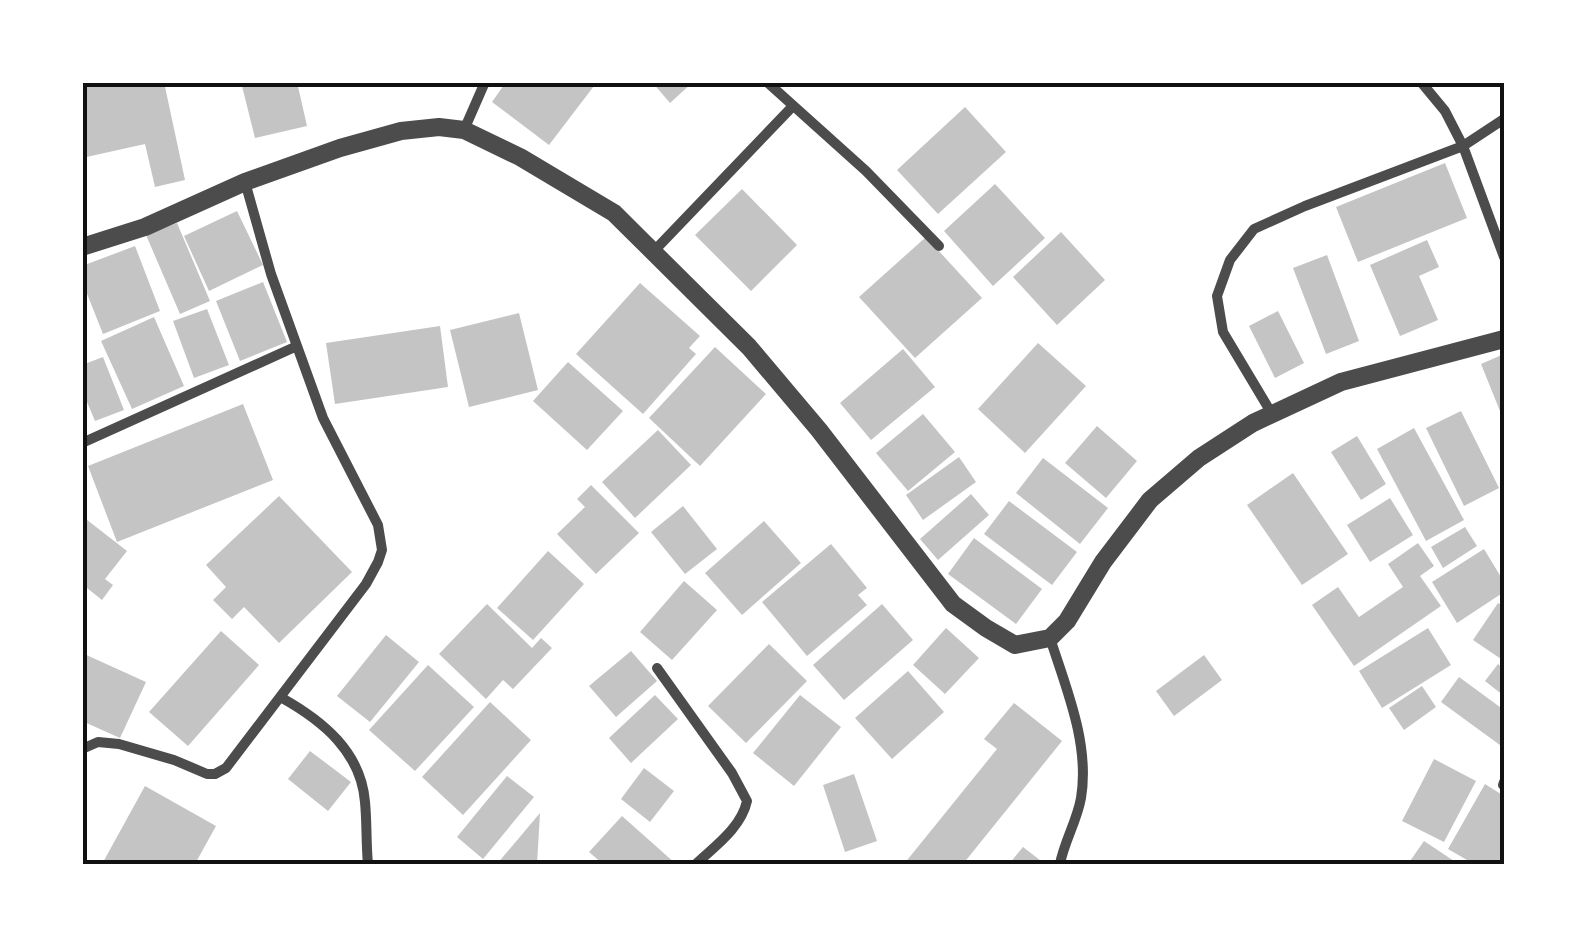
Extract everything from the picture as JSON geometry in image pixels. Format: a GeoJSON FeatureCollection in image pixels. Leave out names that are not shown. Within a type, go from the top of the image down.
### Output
{"type":"FeatureCollection","features":[{"type":"Feature","properties":{"kind":"street"},"geometry":{"type":"LineString","coordinates":[[464,130],[485,82]]}},
{"type":"Feature","properties":{"kind":"street"},"geometry":{"type":"LineString","coordinates":[[767,82],[866,171],[939,246]]}},
{"type":"Feature","properties":{"kind":"street"},"geometry":{"type":"LineString","coordinates":[[1421,82],[1445,111],[1463,146],[1504,257]]}},
{"type":"Feature","properties":{"kind":"street"},"geometry":{"type":"LineString","coordinates":[[654,251],[792,106]]}},
{"type":"Feature","properties":{"kind":"street"},"geometry":{"type":"LineString","coordinates":[[1272,414],[1223,332],[1217,296],[1230,260],[1254,228],[1463,146],[1504,120]]}},
{"type":"Feature","properties":{"kind":"street"},"geometry":{"type":"LineString","coordinates":[[82,247],[145,227],[245,182],[340,148],[401,131],[440,127],[464,130],[520,157],[614,213],[750,347],[953,604],[1015,645],[1050,638],[1067,622],[1102,562],[1150,500],[1199,458],[1253,423],[1341,382],[1504,339]]}},
{"type":"Feature","properties":{"kind":"street"},"geometry":{"type":"LineString","coordinates":[[82,749],[98,742],[119,744],[207,774],[226,768],[366,584],[382,550],[378,525],[330,432],[270,274],[245,182]]}},
{"type":"Feature","properties":{"kind":"street"},"geometry":{"type":"LineString","coordinates":[[82,443],[297,346]]}},
{"type":"Feature","properties":{"kind":"street"},"geometry":{"type":"LineString","coordinates":[[1050,638],[1073,712],[1082,792],[1060,864]]}},
{"type":"Feature","properties":{"kind":"street"},"geometry":{"type":"LineString","coordinates":[[657,668],[748,801],[736,826],[696,864]]}},
{"type":"Feature","properties":{"kind":"street"},"geometry":{"type":"LineString","coordinates":[[282,698],[336,736],[352,758],[366,803],[368,864]]}},
{"type":"Feature","properties":{"kind":"building"},"geometry":{"type":"Polygon","coordinates":[[[82,82],[164,82],[185,180],[155,187],[145,144],[82,158],[82,82]]]}},
{"type":"Feature","properties":{"kind":"building"},"geometry":{"type":"Polygon","coordinates":[[[241,82],[297,82],[307,126],[255,138],[241,82]]]}},
{"type":"Feature","properties":{"kind":"building"},"geometry":{"type":"Polygon","coordinates":[[[506,82],[597,82],[549,145],[492,102],[506,82]]]}},
{"type":"Feature","properties":{"kind":"building"},"geometry":{"type":"Polygon","coordinates":[[[652,82],[693,82],[670,103],[652,82]]]}},
{"type":"Feature","properties":{"kind":"building"},"geometry":{"type":"Polygon","coordinates":[[[965,107],[1006,152],[938,214],[897,170],[965,107]]]}},
{"type":"Feature","properties":{"kind":"building"},"geometry":{"type":"Polygon","coordinates":[[[1445,163],[1467,218],[1358,262],[1336,207],[1445,163]]]}},
{"type":"Feature","properties":{"kind":"building"},"geometry":{"type":"Polygon","coordinates":[[[995,184],[1045,238],[993,286],[944,231],[995,184]]]}},
{"type":"Feature","properties":{"kind":"building"},"geometry":{"type":"Polygon","coordinates":[[[742,189],[797,245],[751,291],[695,235],[742,189]]]}},
{"type":"Feature","properties":{"kind":"building"},"geometry":{"type":"Polygon","coordinates":[[[237,211],[263,265],[209,291],[184,236],[237,211]]]}},
{"type":"Feature","properties":{"kind":"building"},"geometry":{"type":"Polygon","coordinates":[[[177,223],[210,301],[180,314],[146,235],[177,223]]]}},
{"type":"Feature","properties":{"kind":"building"},"geometry":{"type":"Polygon","coordinates":[[[1061,232],[1105,280],[1057,325],[1013,277],[1061,232]]]}},
{"type":"Feature","properties":{"kind":"building"},"geometry":{"type":"Polygon","coordinates":[[[926,237],[982,298],[915,358],[859,297],[926,237]]]}},
{"type":"Feature","properties":{"kind":"building"},"geometry":{"type":"Polygon","coordinates":[[[1427,240],[1439,267],[1419,276],[1438,320],[1400,336],[1370,265],[1427,240]]]}},
{"type":"Feature","properties":{"kind":"building"},"geometry":{"type":"Polygon","coordinates":[[[135,246],[160,311],[103,334],[82,281],[82,266],[135,246]]]}},
{"type":"Feature","properties":{"kind":"building"},"geometry":{"type":"Polygon","coordinates":[[[1327,255],[1359,341],[1326,354],[1293,268],[1327,255]]]}},
{"type":"Feature","properties":{"kind":"building"},"geometry":{"type":"Polygon","coordinates":[[[263,282],[287,342],[240,361],[216,301],[263,282]]]}},
{"type":"Feature","properties":{"kind":"building"},"geometry":{"type":"Polygon","coordinates":[[[640,283],[700,336],[689,348],[696,354],[643,414],[576,354],[640,283]]]}},
{"type":"Feature","properties":{"kind":"building"},"geometry":{"type":"Polygon","coordinates":[[[207,309],[229,365],[194,378],[173,321],[207,309]]]}},
{"type":"Feature","properties":{"kind":"building"},"geometry":{"type":"Polygon","coordinates":[[[1278,311],[1304,363],[1275,378],[1249,326],[1278,311]]]}},
{"type":"Feature","properties":{"kind":"building"},"geometry":{"type":"Polygon","coordinates":[[[519,313],[538,390],[469,407],[450,330],[519,313]]]}},
{"type":"Feature","properties":{"kind":"building"},"geometry":{"type":"Polygon","coordinates":[[[154,317],[184,386],[132,409],[101,341],[154,317]]]}},
{"type":"Feature","properties":{"kind":"building"},"geometry":{"type":"Polygon","coordinates":[[[440,326],[448,387],[335,404],[326,343],[440,326]]]}},
{"type":"Feature","properties":{"kind":"building"},"geometry":{"type":"Polygon","coordinates":[[[1038,343],[1086,386],[1025,453],[978,409],[1038,343]]]}},
{"type":"Feature","properties":{"kind":"building"},"geometry":{"type":"Polygon","coordinates":[[[715,347],[766,394],[700,466],[649,418],[715,347]]]}},
{"type":"Feature","properties":{"kind":"building"},"geometry":{"type":"Polygon","coordinates":[[[903,349],[935,387],[871,440],[840,403],[903,349]]]}},
{"type":"Feature","properties":{"kind":"building"},"geometry":{"type":"Polygon","coordinates":[[[1504,354],[1504,421],[1481,364],[1504,354]]]}},
{"type":"Feature","properties":{"kind":"building"},"geometry":{"type":"Polygon","coordinates":[[[103,357],[124,410],[95,421],[82,390],[82,365],[103,357]]]}},
{"type":"Feature","properties":{"kind":"building"},"geometry":{"type":"Polygon","coordinates":[[[568,362],[623,411],[587,450],[533,401],[568,362]]]}},
{"type":"Feature","properties":{"kind":"building"},"geometry":{"type":"Polygon","coordinates":[[[243,404],[273,480],[117,542],[88,466],[243,404]]]}},
{"type":"Feature","properties":{"kind":"building"},"geometry":{"type":"Polygon","coordinates":[[[1461,411],[1499,488],[1464,506],[1426,428],[1461,411]]]}},
{"type":"Feature","properties":{"kind":"building"},"geometry":{"type":"Polygon","coordinates":[[[923,414],[955,452],[908,491],[876,453],[923,414]]]}},
{"type":"Feature","properties":{"kind":"building"},"geometry":{"type":"Polygon","coordinates":[[[1097,426],[1137,461],[1106,498],[1065,463],[1097,426]]]}},
{"type":"Feature","properties":{"kind":"building"},"geometry":{"type":"Polygon","coordinates":[[[1414,428],[1464,520],[1426,541],[1377,449],[1414,428]]]}},
{"type":"Feature","properties":{"kind":"building"},"geometry":{"type":"Polygon","coordinates":[[[658,430],[691,465],[635,518],[602,482],[658,430]]]}},
{"type":"Feature","properties":{"kind":"building"},"geometry":{"type":"Polygon","coordinates":[[[1357,436],[1386,484],[1361,500],[1331,452],[1357,436]]]}},
{"type":"Feature","properties":{"kind":"building"},"geometry":{"type":"Polygon","coordinates":[[[959,457],[976,482],[923,520],[906,495],[959,457]]]}},
{"type":"Feature","properties":{"kind":"building"},"geometry":{"type":"Polygon","coordinates":[[[1043,458],[1108,508],[1080,544],[1016,493],[1043,458]]]}},
{"type":"Feature","properties":{"kind":"building"},"geometry":{"type":"Polygon","coordinates":[[[1293,473],[1348,554],[1302,585],[1247,505],[1293,473]]]}},
{"type":"Feature","properties":{"kind":"building"},"geometry":{"type":"Polygon","coordinates":[[[591,485],[639,533],[596,574],[557,534],[585,507],[577,499],[591,485]]]}},
{"type":"Feature","properties":{"kind":"building"},"geometry":{"type":"Polygon","coordinates":[[[971,494],[989,515],[938,560],[920,539],[971,494]]]}},
{"type":"Feature","properties":{"kind":"building"},"geometry":{"type":"Polygon","coordinates":[[[279,496],[352,572],[279,643],[244,607],[232,619],[213,600],[226,587],[206,565],[279,496]]]}},
{"type":"Feature","properties":{"kind":"building"},"geometry":{"type":"Polygon","coordinates":[[[1390,498],[1413,535],[1370,562],[1347,525],[1390,498]]]}},
{"type":"Feature","properties":{"kind":"building"},"geometry":{"type":"Polygon","coordinates":[[[1009,501],[1077,552],[1052,585],[984,534],[1009,501]]]}},
{"type":"Feature","properties":{"kind":"building"},"geometry":{"type":"Polygon","coordinates":[[[683,506],[717,549],[685,574],[651,532],[683,506]]]}},
{"type":"Feature","properties":{"kind":"building"},"geometry":{"type":"Polygon","coordinates":[[[82,516],[127,551],[105,579],[113,585],[102,600],[82,584],[82,516]]]}},
{"type":"Feature","properties":{"kind":"building"},"geometry":{"type":"Polygon","coordinates":[[[764,521],[801,563],[742,615],[705,573],[764,521]]]}},
{"type":"Feature","properties":{"kind":"building"},"geometry":{"type":"Polygon","coordinates":[[[1465,527],[1477,546],[1443,568],[1431,547],[1465,527]]]}},
{"type":"Feature","properties":{"kind":"building"},"geometry":{"type":"Polygon","coordinates":[[[974,538],[1042,589],[1016,624],[948,574],[974,538]]]}},
{"type":"Feature","properties":{"kind":"building"},"geometry":{"type":"Polygon","coordinates":[[[1418,543],[1434,566],[1420,576],[1441,606],[1354,666],[1312,605],[1338,587],[1359,617],[1403,587],[1388,564],[1418,543]]]}},
{"type":"Feature","properties":{"kind":"building"},"geometry":{"type":"Polygon","coordinates":[[[831,544],[867,588],[858,595],[867,605],[807,656],[762,602],[831,544]]]}},
{"type":"Feature","properties":{"kind":"building"},"geometry":{"type":"Polygon","coordinates":[[[1484,549],[1504,582],[1504,592],[1457,623],[1432,582],[1484,549]]]}},
{"type":"Feature","properties":{"kind":"building"},"geometry":{"type":"Polygon","coordinates":[[[548,551],[584,584],[533,640],[497,608],[548,551]]]}},
{"type":"Feature","properties":{"kind":"building"},"geometry":{"type":"Polygon","coordinates":[[[684,581],[717,610],[672,660],[640,632],[684,581]]]}},
{"type":"Feature","properties":{"kind":"building"},"geometry":{"type":"Polygon","coordinates":[[[1498,603],[1504,607],[1504,661],[1473,640],[1498,603]]]}},
{"type":"Feature","properties":{"kind":"building"},"geometry":{"type":"Polygon","coordinates":[[[487,604],[532,648],[541,638],[552,648],[513,689],[503,680],[486,699],[439,654],[487,604]]]}},
{"type":"Feature","properties":{"kind":"building"},"geometry":{"type":"Polygon","coordinates":[[[882,604],[913,640],[844,700],[813,665],[882,604]]]}},
{"type":"Feature","properties":{"kind":"building"},"geometry":{"type":"Polygon","coordinates":[[[946,628],[979,658],[945,694],[913,665],[946,628]]]}},
{"type":"Feature","properties":{"kind":"building"},"geometry":{"type":"Polygon","coordinates":[[[1428,628],[1451,665],[1382,708],[1359,671],[1428,628]]]}},
{"type":"Feature","properties":{"kind":"building"},"geometry":{"type":"Polygon","coordinates":[[[221,631],[259,665],[188,746],[149,712],[221,631]]]}},
{"type":"Feature","properties":{"kind":"building"},"geometry":{"type":"Polygon","coordinates":[[[386,635],[419,662],[370,722],[337,696],[386,635]]]}},
{"type":"Feature","properties":{"kind":"building"},"geometry":{"type":"Polygon","coordinates":[[[769,644],[807,681],[746,743],[708,706],[769,644]]]}},
{"type":"Feature","properties":{"kind":"building"},"geometry":{"type":"Polygon","coordinates":[[[631,651],[657,681],[616,717],[589,686],[631,651]]]}},
{"type":"Feature","properties":{"kind":"building"},"geometry":{"type":"Polygon","coordinates":[[[82,653],[146,682],[120,738],[82,721],[82,653]]]}},
{"type":"Feature","properties":{"kind":"building"},"geometry":{"type":"Polygon","coordinates":[[[1204,655],[1222,680],[1174,716],[1156,691],[1204,655]]]}},
{"type":"Feature","properties":{"kind":"building"},"geometry":{"type":"Polygon","coordinates":[[[1498,664],[1504,669],[1504,696],[1485,681],[1498,664]]]}},
{"type":"Feature","properties":{"kind":"building"},"geometry":{"type":"Polygon","coordinates":[[[428,665],[474,707],[415,771],[369,730],[428,665]]]}},
{"type":"Feature","properties":{"kind":"building"},"geometry":{"type":"Polygon","coordinates":[[[908,671],[944,712],[892,759],[855,718],[908,671]]]}},
{"type":"Feature","properties":{"kind":"building"},"geometry":{"type":"Polygon","coordinates":[[[1459,677],[1504,710],[1504,748],[1441,702],[1459,677]]]}},
{"type":"Feature","properties":{"kind":"building"},"geometry":{"type":"Polygon","coordinates":[[[1422,686],[1436,707],[1404,730],[1389,708],[1422,686]]]}},
{"type":"Feature","properties":{"kind":"building"},"geometry":{"type":"Polygon","coordinates":[[[655,695],[678,719],[631,763],[609,738],[655,695]]]}},
{"type":"Feature","properties":{"kind":"building"},"geometry":{"type":"Polygon","coordinates":[[[800,695],[841,727],[794,786],[753,753],[800,695]]]}},
{"type":"Feature","properties":{"kind":"building"},"geometry":{"type":"Polygon","coordinates":[[[490,702],[531,740],[463,815],[422,777],[490,702]]]}},
{"type":"Feature","properties":{"kind":"building"},"geometry":{"type":"Polygon","coordinates":[[[1014,703],[1062,741],[963,864],[904,864],[997,749],[984,739],[1014,703]]]}},
{"type":"Feature","properties":{"kind":"building"},"geometry":{"type":"Polygon","coordinates":[[[310,751],[351,782],[328,811],[288,779],[310,751]]]}},
{"type":"Feature","properties":{"kind":"building"},"geometry":{"type":"Polygon","coordinates":[[[1434,759],[1476,781],[1444,842],[1402,821],[1434,759]]]}},
{"type":"Feature","properties":{"kind":"building"},"geometry":{"type":"Polygon","coordinates":[[[644,768],[674,791],[650,822],[621,799],[644,768]]]}},
{"type":"Feature","properties":{"kind":"building"},"geometry":{"type":"Polygon","coordinates":[[[854,774],[877,841],[845,852],[823,785],[854,774]]]}},
{"type":"Feature","properties":{"kind":"building"},"geometry":{"type":"Polygon","coordinates":[[[507,776],[534,797],[483,859],[457,837],[507,776]]]}},
{"type":"Feature","properties":{"kind":"building"},"geometry":{"type":"Polygon","coordinates":[[[1485,784],[1504,796],[1504,853],[1498,864],[1474,864],[1448,849],[1485,784]]]}},
{"type":"Feature","properties":{"kind":"building"},"geometry":{"type":"Polygon","coordinates":[[[145,786],[216,826],[195,864],[102,864],[145,786]]]}},
{"type":"Feature","properties":{"kind":"building"},"geometry":{"type":"Polygon","coordinates":[[[540,813],[537,864],[497,864],[540,813]]]}},
{"type":"Feature","properties":{"kind":"building"},"geometry":{"type":"Polygon","coordinates":[[[622,816],[676,864],[603,864],[589,852],[622,816]]]}},
{"type":"Feature","properties":{"kind":"building"},"geometry":{"type":"Polygon","coordinates":[[[1424,841],[1454,861],[1408,864],[1424,841]]]}},
{"type":"Feature","properties":{"kind":"building"},"geometry":{"type":"Polygon","coordinates":[[[1023,847],[1045,864],[1009,864],[1023,847]]]}}]}
